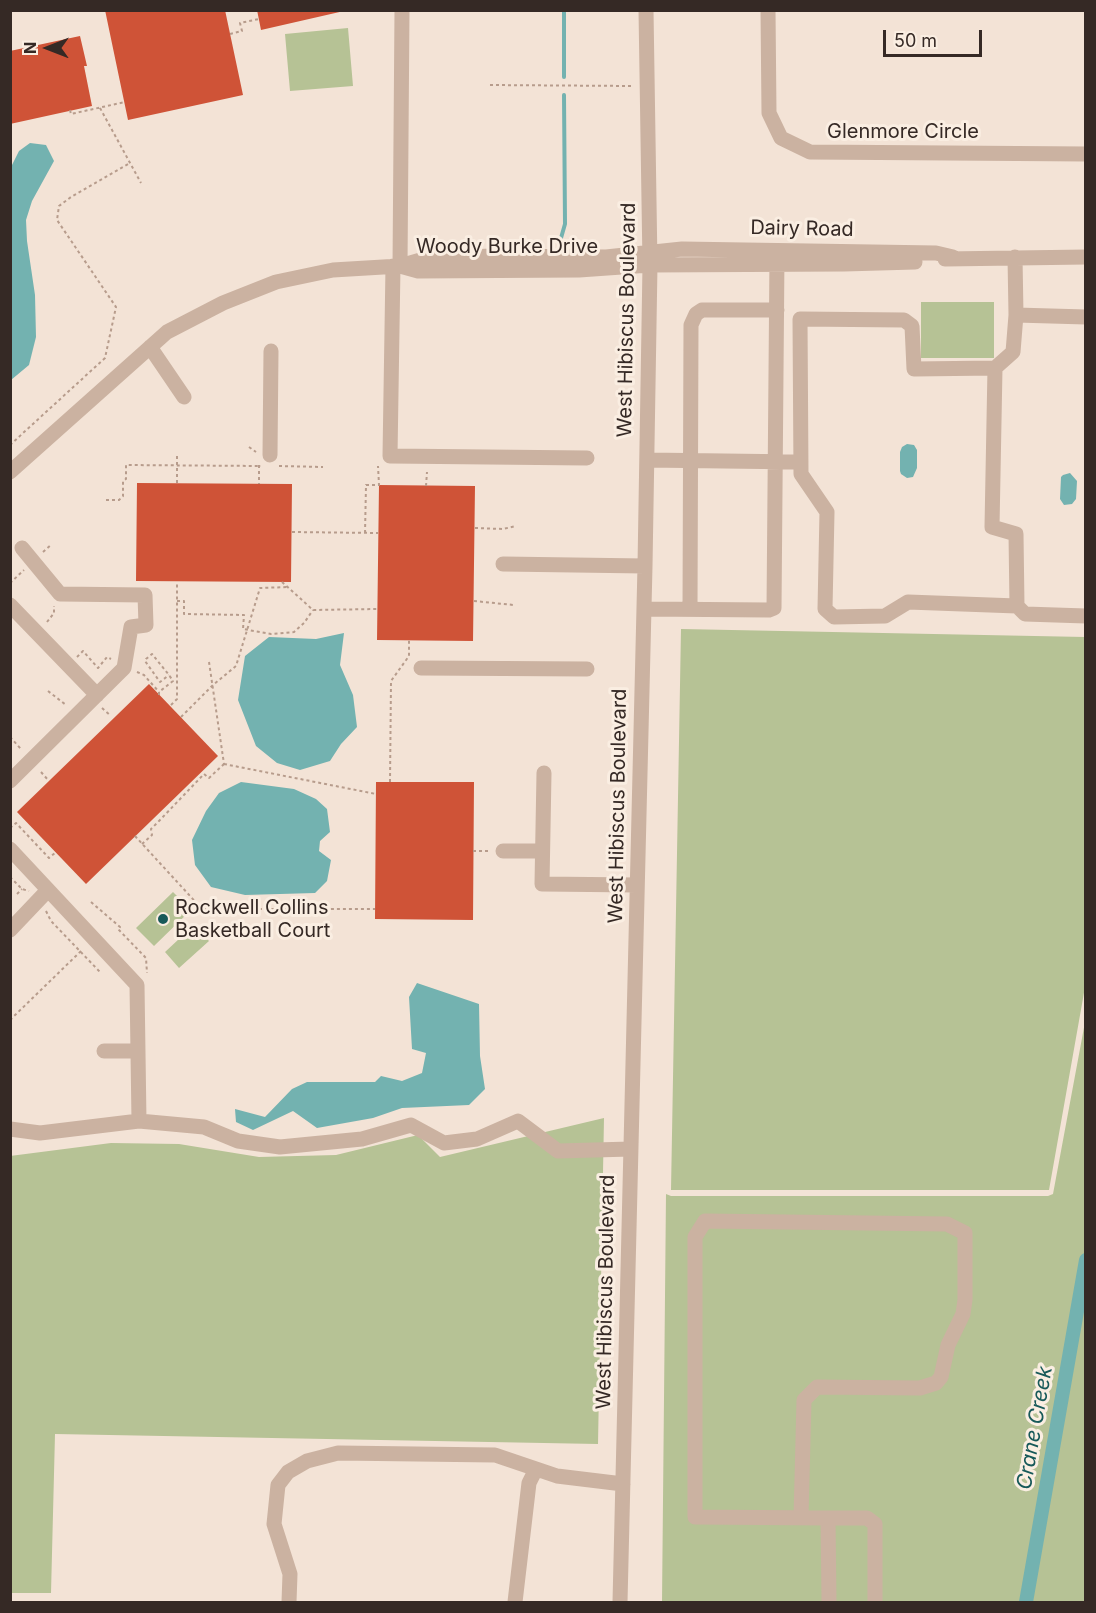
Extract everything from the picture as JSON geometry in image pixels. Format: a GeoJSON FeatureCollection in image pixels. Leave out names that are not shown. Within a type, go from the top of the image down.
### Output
{"type":"FeatureCollection","features":[{"type":"Feature","properties":{"kind":"street"},"geometry":{"type":"LineString","coordinates":[[402,10],[390,456],[587,458]]}},
{"type":"Feature","properties":{"kind":"street","name":"West Hibiscus Boulevard"},"geometry":{"type":"LineString","coordinates":[[620,1602],[645,566],[650,258],[646,10]]}},
{"type":"Feature","properties":{"kind":"street","name":"Glenmore Circle"},"geometry":{"type":"LineString","coordinates":[[768,10],[769,113],[781,138],[810,152],[1086,154]]}},
{"type":"Feature","properties":{"kind":"street"},"geometry":{"type":"LineString","coordinates":[[1015,256],[1016,315],[1013,352],[995,368],[914,369],[912,326],[904,320],[800,318],[801,474],[827,512],[825,609],[834,616],[885,616],[908,602],[1017,606],[1025,614],[1086,615]]}},
{"type":"Feature","properties":{"kind":"street"},"geometry":{"type":"LineString","coordinates":[[644,609],[769,610],[774,608],[777,257]]}},
{"type":"Feature","properties":{"kind":"street","name":"Dairy Road"},"geometry":{"type":"LineString","coordinates":[[650,258],[777,257],[931,261],[953,257],[1086,257]]}},
{"type":"Feature","properties":{"kind":"street","name":"Woody Burke Drive"},"geometry":{"type":"LineString","coordinates":[[10,472],[167,332],[213,308],[276,282],[333,270],[396,266],[418,271],[579,270],[650,258]]}},
{"type":"Feature","properties":{"kind":"street"},"geometry":{"type":"LineString","coordinates":[[690,609],[691,325],[693,318],[702,310],[777,310]]}},
{"type":"Feature","properties":{"kind":"street"},"geometry":{"type":"LineString","coordinates":[[1016,315],[1086,317]]}},
{"type":"Feature","properties":{"kind":"street"},"geometry":{"type":"LineString","coordinates":[[150,347],[184,397]]}},
{"type":"Feature","properties":{"kind":"street"},"geometry":{"type":"LineString","coordinates":[[270,455],[271,351]]}},
{"type":"Feature","properties":{"kind":"street"},"geometry":{"type":"LineString","coordinates":[[995,368],[992,527],[1016,534],[1017,606]]}},
{"type":"Feature","properties":{"kind":"street"},"geometry":{"type":"LineString","coordinates":[[646,460],[801,462]]}},
{"type":"Feature","properties":{"kind":"street"},"geometry":{"type":"LineString","coordinates":[[10,781],[78,714],[99,700],[124,668],[131,627],[146,625],[145,595],[60,594],[22,548]]}},
{"type":"Feature","properties":{"kind":"street"},"geometry":{"type":"LineString","coordinates":[[503,564],[645,566]]}},
{"type":"Feature","properties":{"kind":"street"},"geometry":{"type":"LineString","coordinates":[[10,605],[99,700]]}},
{"type":"Feature","properties":{"kind":"street"},"geometry":{"type":"LineString","coordinates":[[421,668],[587,669]]}},
{"type":"Feature","properties":{"kind":"street"},"geometry":{"type":"LineString","coordinates":[[544,773],[542,884],[637,885]]}},
{"type":"Feature","properties":{"kind":"street"},"geometry":{"type":"LineString","coordinates":[[10,849],[44,895],[137,985],[139,1121]]}},
{"type":"Feature","properties":{"kind":"street"},"geometry":{"type":"LineString","coordinates":[[502,851],[542,851]]}},
{"type":"Feature","properties":{"kind":"street"},"geometry":{"type":"LineString","coordinates":[[10,930],[44,895]]}},
{"type":"Feature","properties":{"kind":"street"},"geometry":{"type":"LineString","coordinates":[[104,1051],[138,1051]]}},
{"type":"Feature","properties":{"kind":"street"},"geometry":{"type":"LineString","coordinates":[[10,1129],[40,1134],[139,1121],[204,1127],[238,1141],[280,1147],[362,1139],[411,1125],[444,1143],[477,1139],[518,1121],[558,1151],[631,1149]]}},
{"type":"Feature","properties":{"kind":"street"},"geometry":{"type":"LineString","coordinates":[[801,1518],[804,1400],[818,1387],[920,1388],[936,1383],[941,1377],[948,1344],[963,1314],[965,1233],[947,1224],[705,1221],[695,1237],[695,1517],[871,1519],[875,1524],[875,1602]]}},
{"type":"Feature","properties":{"kind":"street"},"geometry":{"type":"LineString","coordinates":[[289,1602],[290,1574],[274,1524],[278,1485],[288,1472],[307,1461],[339,1453],[495,1455],[557,1476],[622,1484]]}},
{"type":"Feature","properties":{"kind":"street"},"geometry":{"type":"LineString","coordinates":[[515,1602],[530,1483],[536,1468]]}},
{"type":"Feature","properties":{"kind":"street"},"geometry":{"type":"LineString","coordinates":[[828,1518],[829,1602]]}},
{"type":"Feature","properties":{"kind":"path"},"geometry":{"type":"LineString","coordinates":[[230,34],[242,31],[240,23],[259,19]]}},
{"type":"Feature","properties":{"kind":"path"},"geometry":{"type":"LineString","coordinates":[[490,85],[648,87]]}},
{"type":"Feature","properties":{"kind":"path"},"geometry":{"type":"LineString","coordinates":[[70,110],[71,114],[124,102]]}},
{"type":"Feature","properties":{"kind":"path"},"geometry":{"type":"LineString","coordinates":[[100,108],[141,183]]}},
{"type":"Feature","properties":{"kind":"path"},"geometry":{"type":"LineString","coordinates":[[10,445],[105,358],[116,307],[57,220],[59,206],[130,163]]}},
{"type":"Feature","properties":{"kind":"path"},"geometry":{"type":"LineString","coordinates":[[177,454],[177,483]]}},
{"type":"Feature","properties":{"kind":"path"},"geometry":{"type":"LineString","coordinates":[[106,500],[119,500],[123,496],[126,465],[324,467]]}},
{"type":"Feature","properties":{"kind":"path"},"geometry":{"type":"LineString","coordinates":[[365,533],[366,485],[379,485],[378,466]]}},
{"type":"Feature","properties":{"kind":"path"},"geometry":{"type":"LineString","coordinates":[[475,528],[503,529],[516,526]]}},
{"type":"Feature","properties":{"kind":"path"},"geometry":{"type":"LineString","coordinates":[[291,532],[378,533]]}},
{"type":"Feature","properties":{"kind":"path"},"geometry":{"type":"LineString","coordinates":[[282,582],[313,610],[377,609]]}},
{"type":"Feature","properties":{"kind":"path"},"geometry":{"type":"LineString","coordinates":[[171,705],[177,699],[177,584]]}},
{"type":"Feature","properties":{"kind":"path"},"geometry":{"type":"LineString","coordinates":[[181,717],[236,666],[260,588],[288,587]]}},
{"type":"Feature","properties":{"kind":"path"},"geometry":{"type":"LineString","coordinates":[[177,601],[184,601],[184,614],[244,615],[243,629],[271,634],[294,632],[313,610]]}},
{"type":"Feature","properties":{"kind":"path"},"geometry":{"type":"LineString","coordinates":[[474,601],[514,605]]}},
{"type":"Feature","properties":{"kind":"path"},"geometry":{"type":"LineString","coordinates":[[390,782],[391,681],[409,656],[409,640]]}},
{"type":"Feature","properties":{"kind":"path"},"geometry":{"type":"LineString","coordinates":[[135,672],[144,675],[159,693],[173,681],[169,675],[152,654],[145,661],[160,682],[169,675]]}},
{"type":"Feature","properties":{"kind":"path"},"geometry":{"type":"LineString","coordinates":[[209,662],[224,764]]}},
{"type":"Feature","properties":{"kind":"path"},"geometry":{"type":"LineString","coordinates":[[48,691],[78,714]]}},
{"type":"Feature","properties":{"kind":"path"},"geometry":{"type":"LineString","coordinates":[[99,700],[111,716]]}},
{"type":"Feature","properties":{"kind":"path"},"geometry":{"type":"LineString","coordinates":[[224,764],[376,794]]}},
{"type":"Feature","properties":{"kind":"path"},"geometry":{"type":"LineString","coordinates":[[142,844],[152,835],[151,829],[204,774],[209,778],[224,764]]}},
{"type":"Feature","properties":{"kind":"path"},"geometry":{"type":"LineString","coordinates":[[10,828],[16,823],[49,858],[56,852]]}},
{"type":"Feature","properties":{"kind":"path"},"geometry":{"type":"LineString","coordinates":[[135,836],[202,909],[375,909]]}},
{"type":"Feature","properties":{"kind":"path"},"geometry":{"type":"LineString","coordinates":[[10,877],[22,889],[44,895],[51,921],[100,972]]}},
{"type":"Feature","properties":{"kind":"path"},"geometry":{"type":"LineString","coordinates":[[16,894],[22,889]]}},
{"type":"Feature","properties":{"kind":"path"},"geometry":{"type":"LineString","coordinates":[[92,902],[120,927],[118,930],[146,958],[147,978]]}},
{"type":"Feature","properties":{"kind":"path"},"geometry":{"type":"LineString","coordinates":[[10,1020],[81,951]]}},
{"type":"Feature","properties":{"kind":"green space"},"geometry":{"type":"Polygon","coordinates":[[[348,28],[353,86],[290,91],[285,34],[348,28]]]}},
{"type":"Feature","properties":{"kind":"green space"},"geometry":{"type":"Polygon","coordinates":[[[921,302],[994,302],[994,358],[921,358],[921,302]]]}},
{"type":"Feature","properties":{"kind":"green space"},"geometry":{"type":"Polygon","coordinates":[[[681,629],[1085,637],[1085,987],[1049,1190],[671,1190],[681,629]]]}},
{"type":"Feature","properties":{"kind":"green space","name":"Rockwell Collins Basketball Court"},"geometry":{"type":"Polygon","coordinates":[[[173,892],[191,910],[154,946],[136,928],[173,892]]]}},
{"type":"Feature","properties":{"kind":"green space"},"geometry":{"type":"Polygon","coordinates":[[[194,925],[209,941],[179,968],[165,952],[194,925]]]}},
{"type":"Feature","properties":{"kind":"green space"},"geometry":{"type":"Polygon","coordinates":[[[1085,1022],[1085,1602],[662,1602],[666,1194],[671,1196],[1048,1196],[1053,1194],[1085,1022]]]}},
{"type":"Feature","properties":{"kind":"green space"},"geometry":{"type":"Polygon","coordinates":[[[604,1118],[598,1444],[55,1434],[51,1593],[11,1593],[10,1156],[111,1143],[179,1144],[259,1157],[336,1155],[418,1135],[440,1157],[604,1118]]]}},
{"type":"Feature","properties":{"kind":"water"},"geometry":{"type":"Polygon","coordinates":[[[30,143],[46,145],[54,161],[32,201],[26,220],[35,295],[36,337],[29,365],[11,380],[11,167],[19,151],[30,143]]]}},
{"type":"Feature","properties":{"kind":"water"},"geometry":{"type":"Polygon","coordinates":[[[907,444],[914,445],[917,450],[917,468],[913,477],[907,478],[900,471],[900,452],[907,444]]]}},
{"type":"Feature","properties":{"kind":"water"},"geometry":{"type":"Polygon","coordinates":[[[1070,473],[1077,481],[1076,499],[1072,504],[1064,505],[1060,499],[1061,477],[1070,473]]]}},
{"type":"Feature","properties":{"kind":"water"},"geometry":{"type":"Polygon","coordinates":[[[344,633],[340,665],[353,695],[357,727],[341,744],[330,761],[300,770],[277,763],[256,746],[238,700],[245,656],[269,637],[316,639],[344,633]]]}},
{"type":"Feature","properties":{"kind":"water"},"geometry":{"type":"Polygon","coordinates":[[[241,782],[294,789],[316,799],[327,809],[330,832],[320,841],[319,851],[331,860],[327,881],[315,893],[245,895],[211,887],[195,865],[192,840],[206,811],[219,793],[241,782]]]}},
{"type":"Feature","properties":{"kind":"water"},"geometry":{"type":"Polygon","coordinates":[[[417,983],[479,1004],[480,1056],[485,1089],[469,1105],[402,1108],[373,1118],[317,1128],[293,1111],[253,1130],[236,1122],[235,1109],[265,1117],[292,1089],[307,1082],[375,1082],[381,1076],[402,1081],[422,1073],[426,1053],[412,1049],[409,997],[417,983]]]}},
{"type":"Feature","properties":{"kind":"building"},"geometry":{"type":"Polygon","coordinates":[[[105,10],[225,10],[243,95],[128,120],[105,10]]]}},
{"type":"Feature","properties":{"kind":"building"},"geometry":{"type":"Polygon","coordinates":[[[257,10],[344,10],[344,11],[261,30],[257,10]]]}},
{"type":"Feature","properties":{"kind":"building"},"geometry":{"type":"Polygon","coordinates":[[[80,36],[87,66],[84,66],[92,106],[10,124],[10,51],[80,36]]]}},
{"type":"Feature","properties":{"kind":"building"},"geometry":{"type":"Polygon","coordinates":[[[137,483],[292,484],[291,582],[136,581],[137,483]]]}},
{"type":"Feature","properties":{"kind":"building"},"geometry":{"type":"Polygon","coordinates":[[[379,485],[475,486],[473,641],[377,640],[379,485]]]}},
{"type":"Feature","properties":{"kind":"building"},"geometry":{"type":"Polygon","coordinates":[[[149,684],[218,756],[86,884],[17,812],[149,684]]]}},
{"type":"Feature","properties":{"kind":"building"},"geometry":{"type":"Polygon","coordinates":[[[376,782],[474,782],[473,920],[375,919],[376,782]]]}},
{"type":"Feature","properties":{"kind":"waterway"},"geometry":{"type":"LineString","coordinates":[[564,10],[564,77]]}},
{"type":"Feature","properties":{"kind":"waterway"},"geometry":{"type":"LineString","coordinates":[[559,245],[565,224],[564,95]]}},
{"type":"Feature","properties":{"kind":"waterway","name":"Crane Creek"},"geometry":{"type":"LineString","coordinates":[[1026,1602],[1086,1260]]}},
{"type":"Feature","properties":{"kind":"place","name":"Rockwell Collins Basketball Court"},"geometry":{"type":"Point","coordinates":[163,919]}}]}
